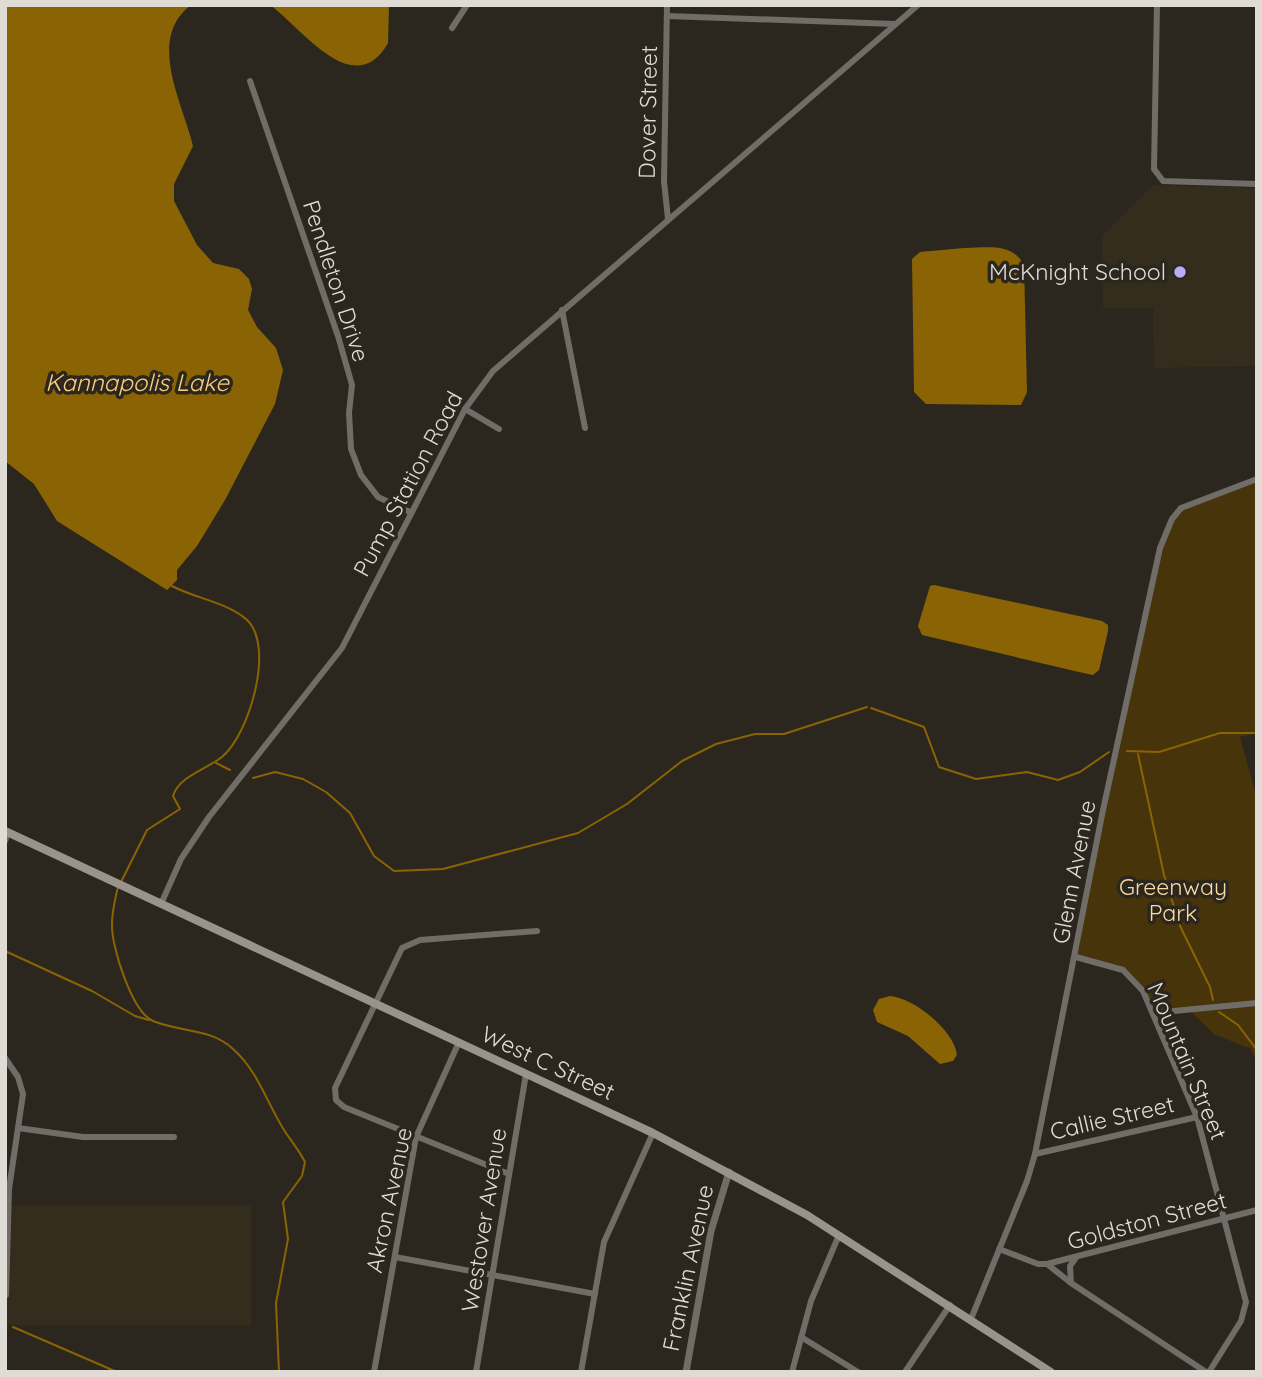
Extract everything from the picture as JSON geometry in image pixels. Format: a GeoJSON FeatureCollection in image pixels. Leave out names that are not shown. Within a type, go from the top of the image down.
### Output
{"type":"FeatureCollection","features":[{"type":"Feature","properties":{"kind":"main road","name":"West C Street"},"geometry":{"type":"LineString","coordinates":[[6,835],[459,1042],[653,1133],[729,1172],[839,1235],[1051,1372]]}},
{"type":"Feature","properties":{"kind":"street"},"geometry":{"type":"LineString","coordinates":[[452,28],[467,5]]}},
{"type":"Feature","properties":{"kind":"street","name":"Dover Street"},"geometry":{"type":"LineString","coordinates":[[667,5],[664,181],[668,219]]}},
{"type":"Feature","properties":{"kind":"street","name":"Pump Station Road"},"geometry":{"type":"LineString","coordinates":[[161,904],[181,859],[209,817],[342,648],[465,409],[493,371],[918,5]]}},
{"type":"Feature","properties":{"kind":"street"},"geometry":{"type":"LineString","coordinates":[[1157,5],[1154,169],[1163,181],[1257,184]]}},
{"type":"Feature","properties":{"kind":"street"},"geometry":{"type":"LineString","coordinates":[[667,16],[895,24]]}},
{"type":"Feature","properties":{"kind":"street","name":"Pendleton Drive"},"geometry":{"type":"LineString","coordinates":[[250,81],[302,228],[352,385],[349,413],[351,449],[361,475],[378,497],[410,512]]}},
{"type":"Feature","properties":{"kind":"street"},"geometry":{"type":"LineString","coordinates":[[562,310],[585,428]]}},
{"type":"Feature","properties":{"kind":"street"},"geometry":{"type":"LineString","coordinates":[[465,409],[499,429]]}},
{"type":"Feature","properties":{"kind":"street","name":"Glenn Avenue"},"geometry":{"type":"LineString","coordinates":[[971,1319],[1035,1154],[1103,810],[1164,538],[1172,519],[1181,508],[1257,479]]}},
{"type":"Feature","properties":{"kind":"street"},"geometry":{"type":"LineString","coordinates":[[509,1174],[344,1107],[336,1100],[335,1088],[402,948],[420,940],[537,931]]}},
{"type":"Feature","properties":{"kind":"street","name":"Mountain Street"},"geometry":{"type":"LineString","coordinates":[[1076,957],[1123,970],[1135,980],[1153,1013],[1197,1117],[1244,1288],[1245,1314],[1208,1372]]}},
{"type":"Feature","properties":{"kind":"street"},"geometry":{"type":"LineString","coordinates":[[1153,1013],[1257,1003]]}},
{"type":"Feature","properties":{"kind":"street","name":"Akron Avenue"},"geometry":{"type":"LineString","coordinates":[[374,1372],[416,1137],[459,1042]]}},
{"type":"Feature","properties":{"kind":"street"},"geometry":{"type":"LineString","coordinates":[[5,1058],[18,1077],[23,1094],[9,1168],[6,1295]]}},
{"type":"Feature","properties":{"kind":"street","name":"Westover Avenue"},"geometry":{"type":"LineString","coordinates":[[476,1372],[526,1074]]}},
{"type":"Feature","properties":{"kind":"street","name":"Callie Street"},"geometry":{"type":"LineString","coordinates":[[1035,1154],[1197,1117]]}},
{"type":"Feature","properties":{"kind":"street"},"geometry":{"type":"LineString","coordinates":[[18,1128],[83,1137],[174,1137]]}},
{"type":"Feature","properties":{"kind":"street"},"geometry":{"type":"LineString","coordinates":[[581,1372],[611,1221],[653,1133]]}},
{"type":"Feature","properties":{"kind":"street","name":"Franklin Avenue"},"geometry":{"type":"LineString","coordinates":[[686,1372],[712,1231],[729,1172]]}},
{"type":"Feature","properties":{"kind":"street","name":"Goldston Street"},"geometry":{"type":"LineString","coordinates":[[1046,1264],[1257,1210]]}},
{"type":"Feature","properties":{"kind":"street"},"geometry":{"type":"LineString","coordinates":[[792,1372],[819,1278],[839,1235]]}},
{"type":"Feature","properties":{"kind":"street"},"geometry":{"type":"LineString","coordinates":[[999,1250],[1038,1264],[1046,1264],[1208,1372]]}},
{"type":"Feature","properties":{"kind":"street"},"geometry":{"type":"LineString","coordinates":[[395,1257],[595,1294]]}},
{"type":"Feature","properties":{"kind":"street"},"geometry":{"type":"LineString","coordinates":[[1071,1283],[1070,1266],[1076,1258]]}},
{"type":"Feature","properties":{"kind":"street"},"geometry":{"type":"LineString","coordinates":[[905,1372],[950,1305]]}},
{"type":"Feature","properties":{"kind":"street"},"geometry":{"type":"LineString","coordinates":[[801,1337],[858,1372]]}},
{"type":"Feature","properties":{"kind":"shaded area","name":"McKnight School"},"geometry":{"type":"Polygon","coordinates":[[[1153,185],[1257,188],[1257,366],[1154,368],[1153,308],[1103,308],[1102,236],[1153,185]]]}},
{"type":"Feature","properties":{"kind":"shaded area"},"geometry":{"type":"Polygon","coordinates":[[[5,1206],[251,1206],[251,1325],[5,1325],[5,1206]]]}},
{"type":"Feature","properties":{"kind":"green space","name":"Greenway Park"},"geometry":{"type":"Polygon","coordinates":[[[1257,479],[1257,733],[1240,737],[1257,799],[1257,1061],[1251,1049],[1214,1034],[1188,1009],[1153,1013],[1138,987],[1123,973],[1076,957],[1103,810],[1160,548],[1181,508],[1257,479]]]}},
{"type":"Feature","properties":{"kind":"water","name":"Kannapolis Lake"},"geometry":{"type":"Polygon","coordinates":[[[5,5],[191,5],[178,19],[171,35],[169,53],[171,72],[193,146],[174,184],[174,201],[197,245],[213,263],[239,269],[249,279],[252,289],[248,310],[257,327],[276,348],[283,370],[275,404],[225,500],[197,546],[177,570],[177,580],[167,590],[57,521],[34,484],[5,461],[5,5]]]}},
{"type":"Feature","properties":{"kind":"water"},"geometry":{"type":"Polygon","coordinates":[[[270,5],[389,5],[388,43],[374,59],[360,65],[344,63],[312,43],[270,5]]]}},
{"type":"Feature","properties":{"kind":"water"},"geometry":{"type":"Polygon","coordinates":[[[990,247],[1006,250],[1019,258],[1024,265],[1027,392],[1021,405],[926,404],[914,392],[912,259],[920,252],[990,247]]]}},
{"type":"Feature","properties":{"kind":"water"},"geometry":{"type":"Polygon","coordinates":[[[930,586],[1102,621],[1108,625],[1108,631],[1099,670],[1093,675],[922,635],[918,626],[930,586]]]}},
{"type":"Feature","properties":{"kind":"water"},"geometry":{"type":"Polygon","coordinates":[[[890,996],[921,1009],[941,1026],[954,1045],[957,1055],[953,1061],[940,1064],[908,1036],[877,1022],[873,1010],[879,999],[890,996]]]}},
{"type":"Feature","properties":{"kind":"waterway"},"geometry":{"type":"LineString","coordinates":[[121,882],[147,830],[180,809],[173,796],[176,789],[187,778],[222,757],[232,746],[249,711],[259,668],[259,648],[255,631],[246,619],[229,608],[172,586]]}},
{"type":"Feature","properties":{"kind":"waterway"},"geometry":{"type":"LineString","coordinates":[[253,778],[275,772],[303,779],[326,792],[350,813],[374,856],[394,871],[443,869],[578,833],[627,804],[682,761],[716,744],[755,734],[784,734],[867,707]]}},
{"type":"Feature","properties":{"kind":"waterway"},"geometry":{"type":"LineString","coordinates":[[871,708],[924,727],[939,767],[976,779],[1027,772],[1058,780],[1080,772],[1109,752]]}},
{"type":"Feature","properties":{"kind":"waterway"},"geometry":{"type":"LineString","coordinates":[[1127,751],[1159,752],[1220,733],[1257,733]]}},
{"type":"Feature","properties":{"kind":"waterway"},"geometry":{"type":"LineString","coordinates":[[1138,754],[1164,875],[1180,926],[1210,987],[1213,1000]]}},
{"type":"Feature","properties":{"kind":"waterway"},"geometry":{"type":"LineString","coordinates":[[216,763],[230,770]]}},
{"type":"Feature","properties":{"kind":"waterway"},"geometry":{"type":"LineString","coordinates":[[118,887],[112,924],[115,947],[124,977],[138,1005],[153,1021],[215,1037],[233,1049],[256,1077],[278,1120],[305,1162],[302,1176],[283,1202],[288,1239],[276,1303],[279,1372]]}},
{"type":"Feature","properties":{"kind":"waterway"},"geometry":{"type":"LineString","coordinates":[[5,951],[92,991],[135,1016],[149,1020]]}},
{"type":"Feature","properties":{"kind":"waterway"},"geometry":{"type":"LineString","coordinates":[[1219,1012],[1238,1025],[1257,1050]]}},
{"type":"Feature","properties":{"kind":"waterway"},"geometry":{"type":"LineString","coordinates":[[13,1327],[117,1372]]}},
{"type":"Feature","properties":{"kind":"place","name":"McKnight School"},"geometry":{"type":"Point","coordinates":[1180,272]}}]}
